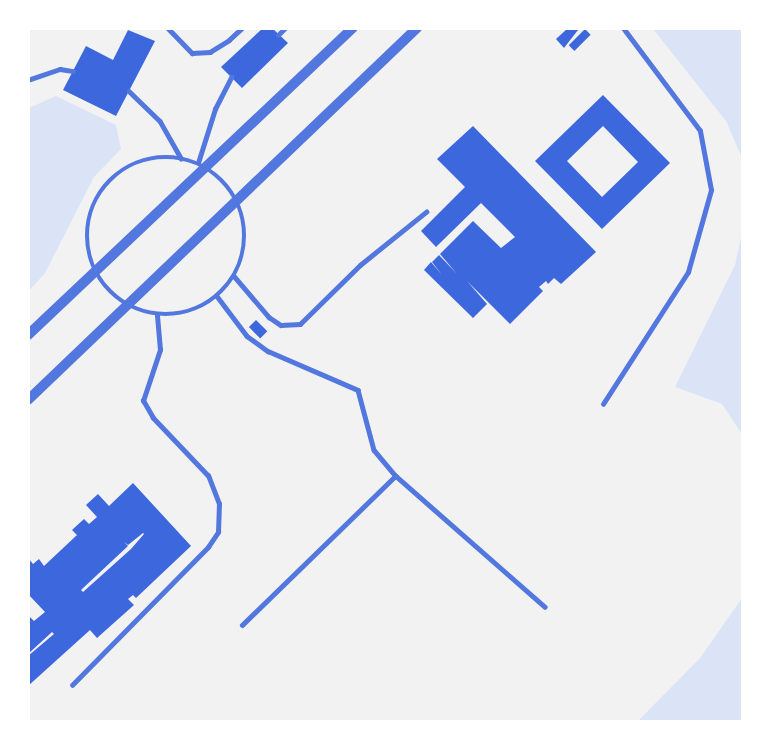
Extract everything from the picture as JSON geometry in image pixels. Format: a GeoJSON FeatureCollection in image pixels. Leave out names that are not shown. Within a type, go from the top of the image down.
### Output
{"type":"FeatureCollection","features":[{"type":"Feature","properties":{"kind":"street"},"geometry":{"type":"LineString","coordinates":[[28,335],[202,165],[353,28]]}},
{"type":"Feature","properties":{"kind":"street"},"geometry":{"type":"LineString","coordinates":[[28,400],[238,202],[417,28]]}},
{"type":"Feature","properties":{"kind":"lane"},"geometry":{"type":"LineString","coordinates":[[168,28],[192,53],[210,52],[242,28]]}},
{"type":"Feature","properties":{"kind":"lane"},"geometry":{"type":"LineString","coordinates":[[278,35],[285,28]]}},
{"type":"Feature","properties":{"kind":"lane"},"geometry":{"type":"LineString","coordinates":[[603,404],[688,272],[711,190],[700,131],[623,28]]}},
{"type":"Feature","properties":{"kind":"lane"},"geometry":{"type":"LineString","coordinates":[[28,80],[60,69],[73,70]]}},
{"type":"Feature","properties":{"kind":"lane"},"geometry":{"type":"LineString","coordinates":[[202,165],[215,110],[231,76]]}},
{"type":"Feature","properties":{"kind":"lane"},"geometry":{"type":"LineString","coordinates":[[129,91],[160,121],[181,158]]}},
{"type":"Feature","properties":{"kind":"lane"},"geometry":{"type":"LineString","coordinates":[[151,158],[181,158],[202,165],[225,183],[238,202],[245,227],[243,253],[234,276],[217,296],[189,311],[157,315],[127,306],[103,285],[95,272],[86,244],[89,215],[102,188],[124,169],[151,158]]}},
{"type":"Feature","properties":{"kind":"lane"},"geometry":{"type":"LineString","coordinates":[[234,276],[269,317],[281,325],[300,324],[360,265],[426,212]]}},
{"type":"Feature","properties":{"kind":"lane"},"geometry":{"type":"LineString","coordinates":[[217,296],[247,336],[268,351],[358,390],[374,450],[396,476],[544,607]]}},
{"type":"Feature","properties":{"kind":"lane"},"geometry":{"type":"LineString","coordinates":[[72,685],[208,547],[218,532],[219,504],[208,476],[153,418],[143,401],[160,350],[157,315]]}},
{"type":"Feature","properties":{"kind":"lane"},"geometry":{"type":"LineString","coordinates":[[243,625],[396,476]]}},
{"type":"Feature","properties":{"kind":"shaded area"},"geometry":{"type":"Polygon","coordinates":[[[653,29],[742,29],[742,158],[726,121],[653,29]]]}},
{"type":"Feature","properties":{"kind":"shaded area"},"geometry":{"type":"Polygon","coordinates":[[[56,96],[116,125],[121,149],[94,177],[45,273],[29,291],[29,108],[56,96]]]}},
{"type":"Feature","properties":{"kind":"shaded area"},"geometry":{"type":"Polygon","coordinates":[[[742,233],[742,434],[722,404],[675,387],[735,265],[742,233]]]}},
{"type":"Feature","properties":{"kind":"shaded area"},"geometry":{"type":"Polygon","coordinates":[[[742,598],[742,721],[638,721],[700,658],[742,598]]]}},
{"type":"Feature","properties":{"kind":"building"},"geometry":{"type":"Polygon","coordinates":[[[263,28],[272,28],[288,43],[242,88],[221,67],[263,28]]]}},
{"type":"Feature","properties":{"kind":"building"},"geometry":{"type":"Polygon","coordinates":[[[568,28],[578,30],[564,48],[556,39],[568,28]]]}},
{"type":"Feature","properties":{"kind":"building"},"geometry":{"type":"Polygon","coordinates":[[[585,29],[591,35],[574,51],[569,45],[585,29]]]}},
{"type":"Feature","properties":{"kind":"building"},"geometry":{"type":"Polygon","coordinates":[[[128,30],[155,41],[116,116],[63,90],[86,46],[113,60],[128,30]]]}},
{"type":"Feature","properties":{"kind":"building"},"geometry":{"type":"Polygon","coordinates":[[[603,95],[670,163],[602,229],[535,161],[603,95]],[[603,126],[567,161],[602,197],[638,162],[603,126]]]}},
{"type":"Feature","properties":{"kind":"building"},"geometry":{"type":"Polygon","coordinates":[[[473,126],[596,252],[561,284],[554,278],[548,284],[546,281],[539,287],[543,291],[510,324],[467,281],[487,304],[473,318],[424,270],[431,262],[442,275],[432,262],[439,255],[457,274],[440,254],[473,221],[501,248],[515,237],[481,203],[436,247],[421,231],[465,187],[437,159],[473,126]]]}},
{"type":"Feature","properties":{"kind":"building"},"geometry":{"type":"Polygon","coordinates":[[[256,320],[267,331],[260,338],[249,327],[256,320]]]}},
{"type":"Feature","properties":{"kind":"building"},"geometry":{"type":"Polygon","coordinates":[[[133,483],[191,546],[136,598],[133,595],[128,599],[134,605],[97,638],[90,630],[28,686],[28,656],[54,634],[52,632],[28,654],[28,615],[34,621],[45,612],[28,594],[28,558],[33,564],[39,559],[44,566],[77,535],[72,530],[84,519],[89,524],[97,517],[86,505],[98,494],[109,506],[133,483]],[[144,534],[128,545],[124,542],[128,546],[81,590],[83,592],[131,549],[144,534]]]}}]}
